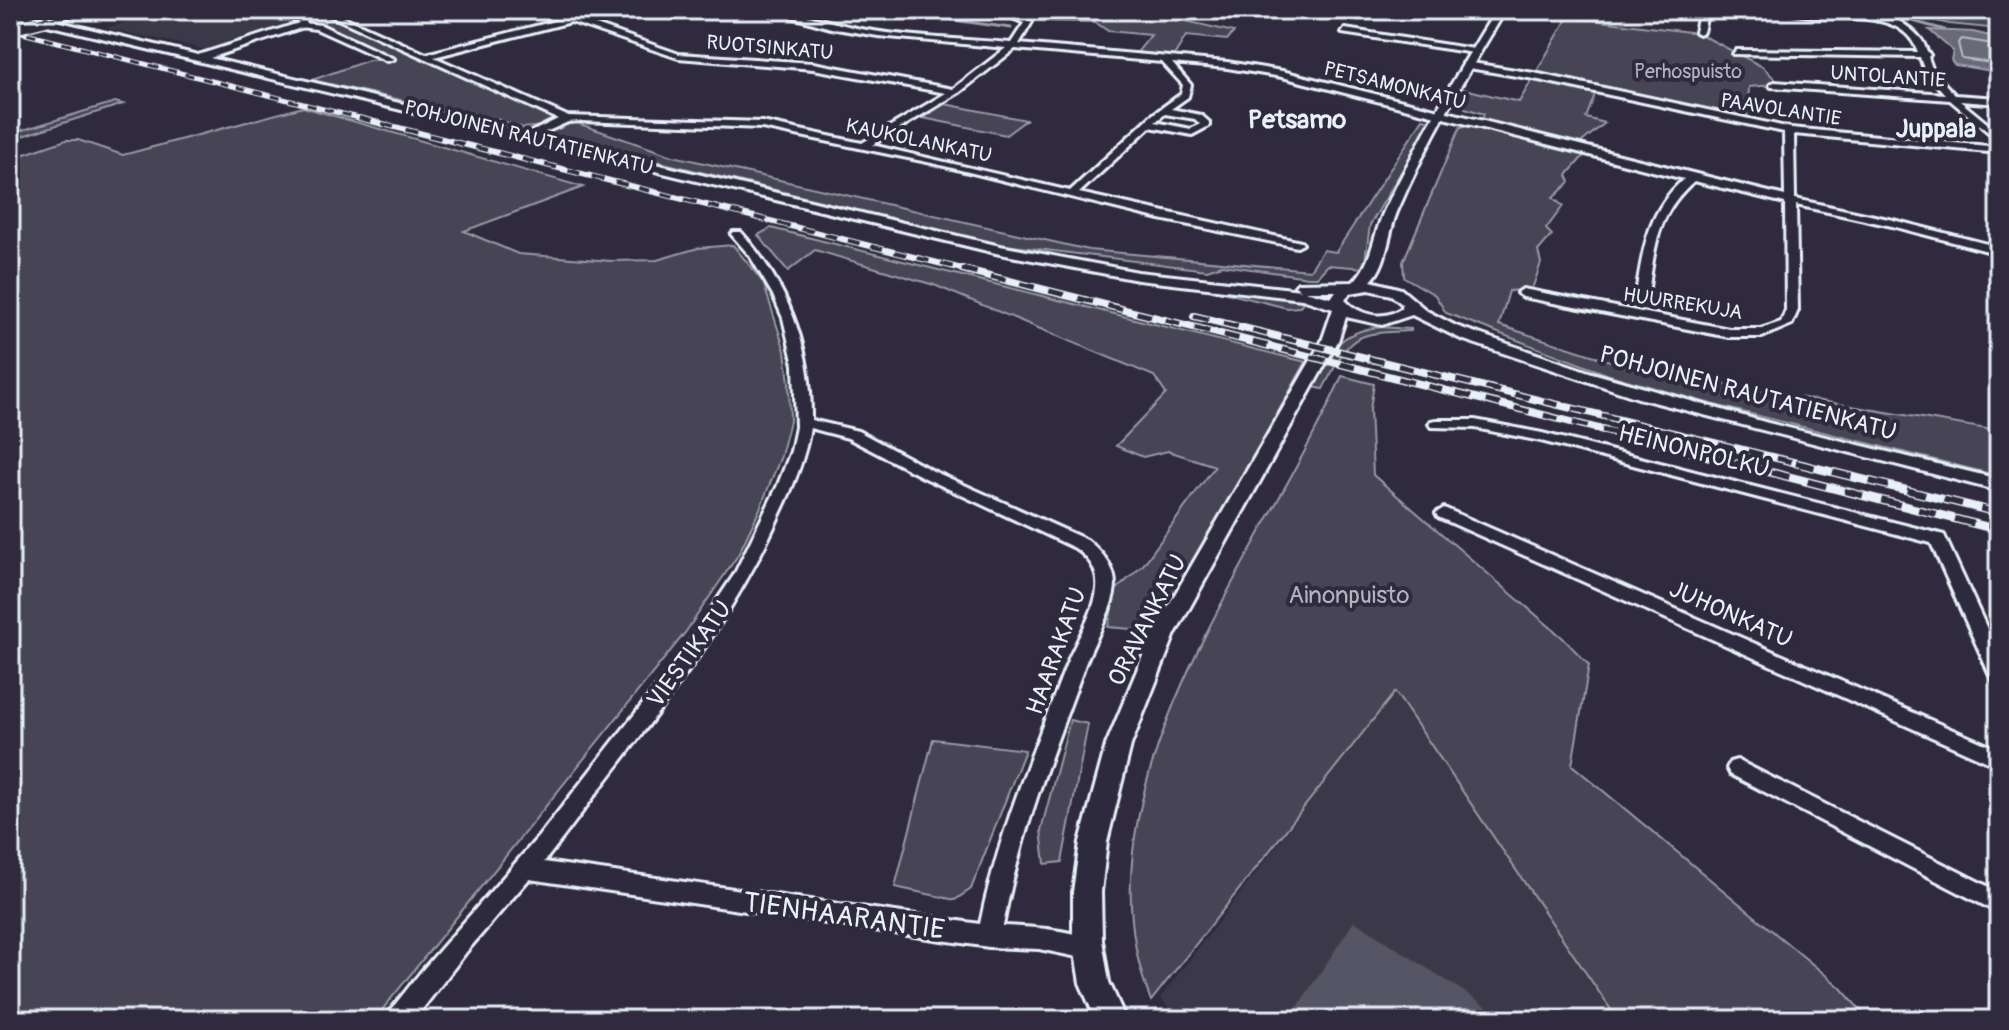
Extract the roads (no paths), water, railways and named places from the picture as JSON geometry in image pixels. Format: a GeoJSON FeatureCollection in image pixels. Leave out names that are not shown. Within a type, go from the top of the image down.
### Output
{"type":"FeatureCollection","features":[{"type":"Feature","properties":{"kind":"street"},"geometry":{"type":"LineString","coordinates":[[10,30],[87,10]]}},
{"type":"Feature","properties":{"kind":"street"},"geometry":{"type":"LineString","coordinates":[[284,10],[306,21],[302,25]]}},
{"type":"Feature","properties":{"kind":"street"},"geometry":{"type":"LineString","coordinates":[[322,10],[566,119]]}},
{"type":"Feature","properties":{"kind":"street","name":"RUOTSINKATU"},"geometry":{"type":"LineString","coordinates":[[545,10],[676,56],[813,66],[951,91]]}},
{"type":"Feature","properties":{"kind":"street"},"geometry":{"type":"LineString","coordinates":[[427,56],[607,10]]}},
{"type":"Feature","properties":{"kind":"street","name":"PETSAMONKATU"},"geometry":{"type":"LineString","coordinates":[[772,10],[852,30],[1272,72],[1691,178],[1999,251]]}},
{"type":"Feature","properties":{"kind":"street"},"geometry":{"type":"LineString","coordinates":[[863,146],[992,67],[1011,48],[1027,29],[1028,22],[999,10]]}},
{"type":"Feature","properties":{"kind":"street"},"geometry":{"type":"LineString","coordinates":[[1355,286],[1368,279],[1389,214],[1466,65],[1501,10]]}},
{"type":"Feature","properties":{"kind":"street"},"geometry":{"type":"LineString","coordinates":[[1699,32],[1704,10]]}},
{"type":"Feature","properties":{"kind":"street"},"geometry":{"type":"LineString","coordinates":[[1785,10],[1892,19]]}},
{"type":"Feature","properties":{"kind":"street"},"geometry":{"type":"LineString","coordinates":[[1878,10],[1918,40],[1926,55],[1929,72],[1953,98],[1999,138]]}},
{"type":"Feature","properties":{"kind":"street","name":"POHJOINEN RAUTATIENKATU"},"geometry":{"type":"LineString","coordinates":[[10,13],[947,238],[1138,276],[1304,295],[1341,306],[1356,315],[1486,342]]}},
{"type":"Feature","properties":{"kind":"street"},"geometry":{"type":"LineString","coordinates":[[199,58],[302,25],[318,27],[390,59]]}},
{"type":"Feature","properties":{"kind":"street"},"geometry":{"type":"LineString","coordinates":[[1345,31],[1474,51]]}},
{"type":"Feature","properties":{"kind":"street","name":"UNTOLANTIE"},"geometry":{"type":"LineString","coordinates":[[1736,52],[1926,55]]}},
{"type":"Feature","properties":{"kind":"street"},"geometry":{"type":"LineString","coordinates":[[1072,194],[1188,90],[1166,61]]}},
{"type":"Feature","properties":{"kind":"street","name":"PAAVOLANTIE"},"geometry":{"type":"LineString","coordinates":[[1466,65],[1549,79],[1789,131],[1999,150]]}},
{"type":"Feature","properties":{"kind":"street","name":"UNTOLANTIE"},"geometry":{"type":"LineString","coordinates":[[1774,85],[1999,101]]}},
{"type":"Feature","properties":{"kind":"street"},"geometry":{"type":"LineString","coordinates":[[1148,124],[1192,132],[1206,124],[1198,117],[1166,111]]}},
{"type":"Feature","properties":{"kind":"street","name":"KAUKOLANKATU"},"geometry":{"type":"LineString","coordinates":[[530,136],[566,119],[750,124],[863,146],[1160,216],[1297,244]]}},
{"type":"Feature","properties":{"kind":"street","name":"HUURREKUJA"},"geometry":{"type":"LineString","coordinates":[[1523,293],[1706,330],[1746,335],[1777,328],[1791,318],[1792,310],[1789,131]]}},
{"type":"Feature","properties":{"kind":"street"},"geometry":{"type":"LineString","coordinates":[[1642,294],[1657,217],[1668,196],[1691,178]]}},
{"type":"Feature","properties":{"kind":"street","name":"VIESTIKATU"},"geometry":{"type":"LineString","coordinates":[[399,1020],[425,985],[525,869],[691,656],[739,583],[784,488],[803,423],[796,332],[783,298],[765,266],[737,234]]}},
{"type":"Feature","properties":{"kind":"street"},"geometry":{"type":"LineString","coordinates":[[1378,253],[1385,275],[1396,292]]}},
{"type":"Feature","properties":{"kind":"street","name":"POHJOINEN RAUTATIENKATU"},"geometry":{"type":"LineString","coordinates":[[1048,259],[1285,284],[1378,286],[1396,292],[1407,299],[1411,307],[1432,320],[1594,380],[1707,414],[1999,485]]}},
{"type":"Feature","properties":{"kind":"street","name":"ORAVANKATU"},"geometry":{"type":"LineString","coordinates":[[1087,948],[1084,909],[1093,851],[1110,775],[1139,688],[1186,595],[1330,341],[1341,306],[1337,300],[1339,294],[1355,286]]}},
{"type":"Feature","properties":{"kind":"street"},"geometry":{"type":"LineString","coordinates":[[1330,341],[1355,324],[1402,317],[1411,307]]}},
{"type":"Feature","properties":{"kind":"street","name":"HAARAKATU"},"geometry":{"type":"LineString","coordinates":[[803,423],[839,427],[878,444],[926,472],[1081,544],[1094,553],[1102,564],[1106,578],[1105,595],[1080,650],[1034,778],[996,893],[989,936]]}},
{"type":"Feature","properties":{"kind":"street","name":"HEINONPOLKU"},"geometry":{"type":"LineString","coordinates":[[1436,424],[1475,424],[1528,434],[1938,539],[1999,675]]}},
{"type":"Feature","properties":{"kind":"street","name":"JUHONKATU"},"geometry":{"type":"LineString","coordinates":[[1444,513],[1999,759]]}},
{"type":"Feature","properties":{"kind":"street"},"geometry":{"type":"LineString","coordinates":[[1737,768],[1999,903]]}},
{"type":"Feature","properties":{"kind":"street","name":"TIENHAARANTIE"},"geometry":{"type":"LineString","coordinates":[[525,869],[989,936],[1039,938],[1087,948]]}},
{"type":"Feature","properties":{"kind":"street"},"geometry":{"type":"LineString","coordinates":[[1087,948],[1102,1006],[1111,1020]]}},
{"type":"Feature","properties":{"kind":"water"},"geometry":{"type":"Polygon","coordinates":[[[1929,30],[1973,32],[1999,38],[1999,72],[1955,65],[1951,60],[1953,51],[1929,30]]]}},
{"type":"Feature","properties":{"kind":"waterway"},"geometry":{"type":"LineString","coordinates":[[881,10],[1011,28]]}},
{"type":"Feature","properties":{"kind":"waterway"},"geometry":{"type":"LineString","coordinates":[[1864,10],[1873,12]]}},
{"type":"Feature","properties":{"kind":"waterway"},"geometry":{"type":"LineString","coordinates":[[1898,17],[1945,30]]}},
{"type":"Feature","properties":{"kind":"railway"},"geometry":{"type":"LineString","coordinates":[[10,30],[367,120]]}},
{"type":"Feature","properties":{"kind":"railway"},"geometry":{"type":"LineString","coordinates":[[359,118],[970,271]]}},
{"type":"Feature","properties":{"kind":"railway"},"geometry":{"type":"LineString","coordinates":[[962,269],[1742,465]]}},
{"type":"Feature","properties":{"kind":"railway"},"geometry":{"type":"LineString","coordinates":[[1194,316],[1805,465]]}},
{"type":"Feature","properties":{"kind":"railway"},"geometry":{"type":"LineString","coordinates":[[1734,463],[1999,530]]}},
{"type":"Feature","properties":{"kind":"railway"},"geometry":{"type":"LineString","coordinates":[[1796,463],[1999,513]]}},
{"type":"Feature","properties":{"kind":"district","name":"Petsamo"},"geometry":{"type":"Point","coordinates":[1297,119]}},
{"type":"Feature","properties":{"kind":"district","name":"Juppala"},"geometry":{"type":"Point","coordinates":[1936,128]}},
{"type":"Feature","properties":{"kind":"park label","name":"Perhospuisto"},"geometry":{"type":"Point","coordinates":[1688,71]}},
{"type":"Feature","properties":{"kind":"park label","name":"Ainonpuisto"},"geometry":{"type":"Point","coordinates":[1349,595]}}]}
